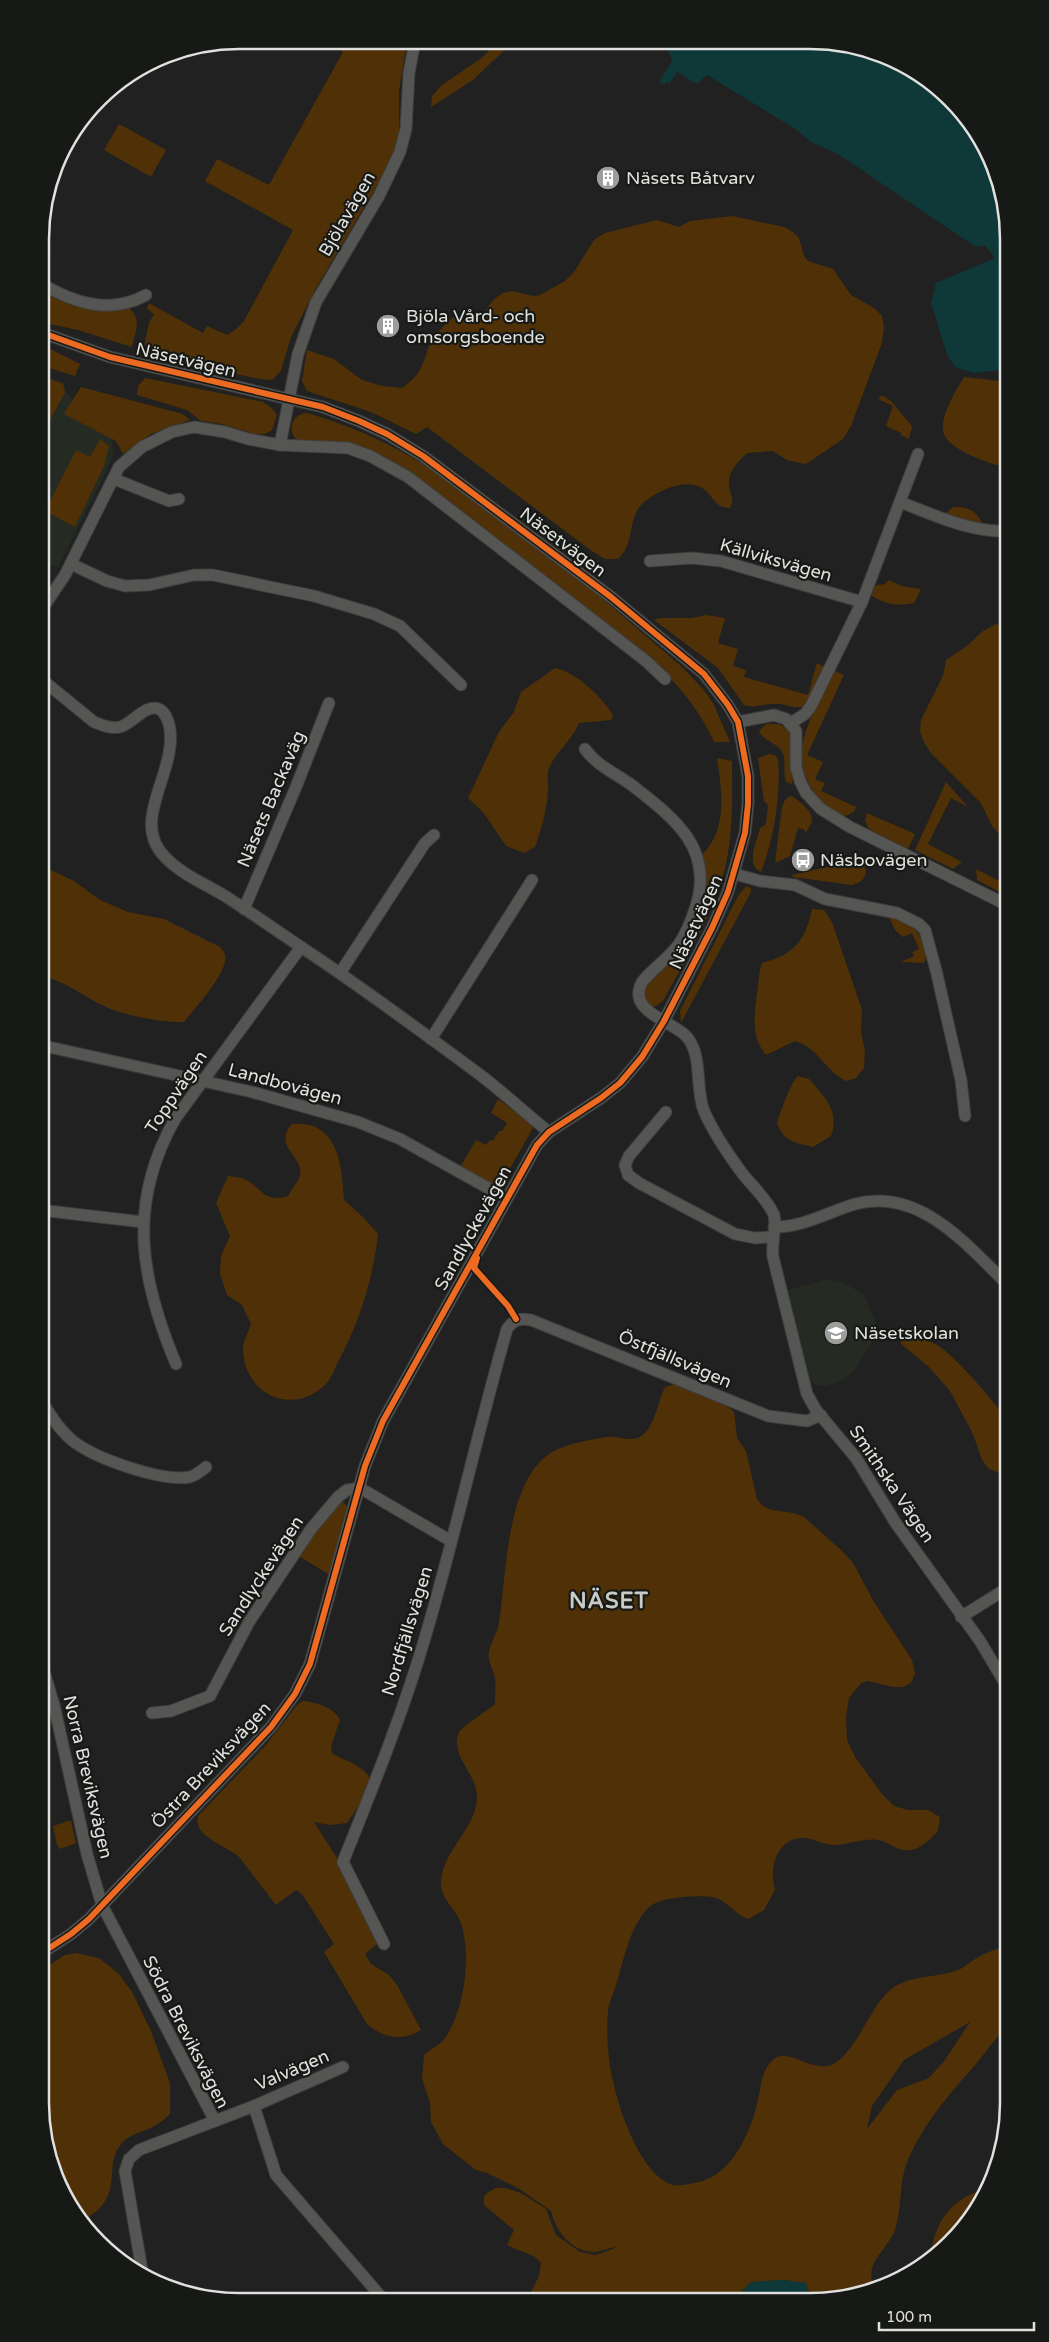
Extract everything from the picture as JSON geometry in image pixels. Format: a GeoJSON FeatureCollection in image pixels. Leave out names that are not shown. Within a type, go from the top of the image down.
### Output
{"type":"FeatureCollection","features":[{"type":"Feature","properties":{"kind":"street","name":"Bjölavägen"},"geometry":{"type":"LineString","coordinates":[[289,399],[298,354],[316,302],[379,196],[400,152],[406,129],[409,73],[414,49]]}},
{"type":"Feature","properties":{"kind":"street"},"geometry":{"type":"LineString","coordinates":[[49,288],[72,300],[95,306],[133,302],[146,295]]}},
{"type":"Feature","properties":{"kind":"street","name":"Näsetvägen"},"geometry":{"type":"LineString","coordinates":[[49,335],[110,357],[322,408],[359,421],[387,434],[423,456],[611,597],[689,660],[716,687],[738,722],[748,776],[745,833],[735,874],[712,928],[664,1021]]}},
{"type":"Feature","properties":{"kind":"street"},"geometry":{"type":"LineString","coordinates":[[280,445],[289,399]]}},
{"type":"Feature","properties":{"kind":"street"},"geometry":{"type":"LineString","coordinates":[[49,600],[71,564],[119,467],[142,447],[161,436],[185,428],[208,428],[280,445],[348,448],[370,456],[434,495],[646,660],[665,679]]}},
{"type":"Feature","properties":{"kind":"street"},"geometry":{"type":"LineString","coordinates":[[791,723],[805,714],[811,706],[862,602],[918,454]]}},
{"type":"Feature","properties":{"kind":"street"},"geometry":{"type":"LineString","coordinates":[[114,479],[169,502],[179,499]]}},
{"type":"Feature","properties":{"kind":"street"},"geometry":{"type":"LineString","coordinates":[[900,502],[966,526],[983,530],[1000,531]]}},
{"type":"Feature","properties":{"kind":"street","name":"Källviksvägen"},"geometry":{"type":"LineString","coordinates":[[650,561],[692,558],[720,561],[862,602]]}},
{"type":"Feature","properties":{"kind":"street"},"geometry":{"type":"LineString","coordinates":[[71,564],[107,581],[125,586],[149,585],[194,575],[213,574],[314,596],[374,614],[400,626],[461,685]]}},
{"type":"Feature","properties":{"kind":"street"},"geometry":{"type":"LineString","coordinates":[[49,685],[94,722],[104,726],[118,727],[133,722],[150,708],[158,709],[165,714],[170,727],[171,750],[153,806],[152,827],[156,845],[175,866],[340,973],[480,1075],[549,1132]]}},
{"type":"Feature","properties":{"kind":"street","name":"Näsets Backaväg"},"geometry":{"type":"LineString","coordinates":[[244,909],[296,787],[329,703]]}},
{"type":"Feature","properties":{"kind":"street"},"geometry":{"type":"LineString","coordinates":[[738,722],[774,715],[791,723],[796,731],[796,767],[800,781],[806,793],[821,809],[854,828],[1000,901]]}},
{"type":"Feature","properties":{"kind":"street","name":"Smithska Vägen"},"geometry":{"type":"LineString","coordinates":[[585,749],[598,762],[634,786],[675,822],[690,841],[701,864],[702,884],[691,922],[672,953],[646,978],[640,987],[640,1002],[645,1008],[681,1032],[692,1044],[704,1112],[730,1156],[771,1208],[774,1215],[773,1257],[807,1394],[821,1415],[856,1458],[895,1522],[990,1657],[1000,1674]]}},
{"type":"Feature","properties":{"kind":"street"},"geometry":{"type":"LineString","coordinates":[[340,973],[425,843],[434,835]]}},
{"type":"Feature","properties":{"kind":"street"},"geometry":{"type":"LineString","coordinates":[[735,874],[760,881],[794,885],[825,899],[898,913],[919,924],[925,930],[939,982],[960,1080],[965,1116]]}},
{"type":"Feature","properties":{"kind":"street"},"geometry":{"type":"LineString","coordinates":[[431,1039],[532,880]]}},
{"type":"Feature","properties":{"kind":"street","name":"Toppvägen"},"geometry":{"type":"LineString","coordinates":[[176,1364],[166,1342],[144,1258],[143,1222],[150,1180],[160,1146],[175,1119],[301,947]]}},
{"type":"Feature","properties":{"kind":"street","name":"Sandlyckevägen"},"geometry":{"type":"LineString","coordinates":[[152,1713],[171,1711],[210,1696],[249,1622],[311,1529],[338,1497],[347,1490],[360,1488],[370,1452],[383,1421],[537,1145],[549,1132],[584,1110],[620,1083],[653,1042],[664,1021]]}},
{"type":"Feature","properties":{"kind":"street","name":"Landbovägen"},"geometry":{"type":"LineString","coordinates":[[49,1047],[299,1104],[384,1132],[506,1198]]}},
{"type":"Feature","properties":{"kind":"street"},"geometry":{"type":"LineString","coordinates":[[666,1112],[629,1156],[625,1165],[628,1176],[735,1234],[754,1238],[866,1202],[881,1200],[899,1202],[914,1208],[948,1228],[1000,1277]]}},
{"type":"Feature","properties":{"kind":"street"},"geometry":{"type":"LineString","coordinates":[[49,1211],[143,1222]]}},
{"type":"Feature","properties":{"kind":"street","name":"Östfjällsvägen"},"geometry":{"type":"LineString","coordinates":[[516,1320],[521,1318],[532,1320],[756,1412],[808,1421],[821,1415]]}},
{"type":"Feature","properties":{"kind":"street","name":"Nordfjällsvägen"},"geometry":{"type":"LineString","coordinates":[[384,1944],[344,1862],[400,1715],[424,1641],[506,1329],[516,1320]]}},
{"type":"Feature","properties":{"kind":"street"},"geometry":{"type":"LineString","coordinates":[[49,1411],[69,1437],[83,1448],[104,1459],[146,1471],[181,1478],[192,1476],[206,1467]]}},
{"type":"Feature","properties":{"kind":"street"},"geometry":{"type":"LineString","coordinates":[[360,1488],[451,1541]]}},
{"type":"Feature","properties":{"kind":"street","name":"Östra Breviksvägen"},"geometry":{"type":"LineString","coordinates":[[49,1948],[76,1930],[102,1905],[272,1727],[295,1694],[316,1648],[360,1488]]}},
{"type":"Feature","properties":{"kind":"street"},"geometry":{"type":"LineString","coordinates":[[962,1617],[1000,1593]]}},
{"type":"Feature","properties":{"kind":"street","name":"Norra Breviksvägen"},"geometry":{"type":"LineString","coordinates":[[49,1688],[87,1854],[102,1905]]}},
{"type":"Feature","properties":{"kind":"street","name":"Södra Breviksvägen"},"geometry":{"type":"LineString","coordinates":[[102,1905],[215,2121],[139,2150],[129,2159],[125,2171],[141,2266]]}},
{"type":"Feature","properties":{"kind":"street","name":"Valvägen"},"geometry":{"type":"LineString","coordinates":[[215,2121],[343,2067]]}},
{"type":"Feature","properties":{"kind":"street"},"geometry":{"type":"LineString","coordinates":[[254,2106],[276,2175],[378,2293]]}},
{"type":"Feature","properties":{"kind":"shaded area"},"geometry":{"type":"Polygon","coordinates":[[[340,49],[406,49],[399,91],[399,138],[391,162],[316,288],[291,337],[281,371],[272,380],[260,379],[151,356],[144,346],[149,323],[154,314],[147,309],[149,303],[203,333],[207,326],[227,335],[244,321],[293,230],[205,181],[217,159],[269,185],[343,52],[340,49]]]}},
{"type":"Feature","properties":{"kind":"shaded area"},"geometry":{"type":"Polygon","coordinates":[[[490,49],[506,49],[473,80],[431,107],[432,96],[442,85],[483,57],[490,49]]]}},
{"type":"Feature","properties":{"kind":"shaded area"},"geometry":{"type":"Polygon","coordinates":[[[119,124],[166,150],[151,177],[104,150],[119,124]]]}},
{"type":"Feature","properties":{"kind":"shaded area"},"geometry":{"type":"Polygon","coordinates":[[[732,216],[784,227],[793,232],[799,238],[804,256],[808,261],[833,269],[851,295],[874,308],[882,316],[884,327],[882,343],[851,426],[843,439],[806,464],[787,460],[773,451],[747,453],[734,467],[730,476],[729,485],[732,499],[730,508],[720,506],[702,488],[695,485],[678,485],[662,491],[648,499],[636,512],[627,545],[618,559],[605,559],[589,549],[427,427],[416,434],[371,412],[307,391],[302,381],[307,350],[334,359],[362,380],[382,386],[402,388],[419,371],[436,335],[456,315],[466,319],[478,320],[494,299],[503,293],[512,291],[533,296],[540,295],[565,281],[574,272],[594,240],[605,233],[657,220],[679,227],[690,221],[732,216]]]}},
{"type":"Feature","properties":{"kind":"shaded area"},"geometry":{"type":"Polygon","coordinates":[[[49,290],[130,309],[134,313],[137,322],[132,347],[78,330],[49,324],[49,290]]]}},
{"type":"Feature","properties":{"kind":"shaded area"},"geometry":{"type":"Polygon","coordinates":[[[49,348],[80,364],[75,376],[49,368],[49,348]]]}},
{"type":"Feature","properties":{"kind":"shaded area"},"geometry":{"type":"Polygon","coordinates":[[[49,377],[64,383],[66,393],[107,419],[111,427],[113,453],[109,466],[58,568],[49,564],[49,377]]]}},
{"type":"Feature","properties":{"kind":"shaded area"},"geometry":{"type":"Polygon","coordinates":[[[964,377],[1000,381],[1000,466],[971,456],[946,438],[943,424],[950,403],[964,377]]]}},
{"type":"Feature","properties":{"kind":"shaded area"},"geometry":{"type":"Polygon","coordinates":[[[145,378],[263,402],[273,409],[277,415],[272,430],[265,434],[255,434],[222,424],[201,421],[187,410],[137,395],[138,386],[145,378]]]}},
{"type":"Feature","properties":{"kind":"shaded area"},"geometry":{"type":"Polygon","coordinates":[[[49,379],[63,384],[65,392],[49,422],[49,379]]]}},
{"type":"Feature","properties":{"kind":"shaded area"},"geometry":{"type":"Polygon","coordinates":[[[81,387],[183,414],[190,420],[151,434],[123,454],[116,441],[64,414],[81,387]]]}},
{"type":"Feature","properties":{"kind":"shaded area"},"geometry":{"type":"Polygon","coordinates":[[[882,395],[891,401],[912,426],[909,439],[886,426],[893,406],[878,399],[882,395]]]}},
{"type":"Feature","properties":{"kind":"shaded area"},"geometry":{"type":"Polygon","coordinates":[[[307,413],[371,436],[431,469],[597,594],[682,667],[703,689],[713,703],[730,742],[714,742],[708,729],[686,696],[649,658],[469,517],[404,470],[378,455],[299,442],[293,433],[292,424],[297,417],[307,413]]]}},
{"type":"Feature","properties":{"kind":"shaded area"},"geometry":{"type":"Polygon","coordinates":[[[100,439],[109,446],[104,466],[75,527],[49,513],[49,503],[76,450],[90,457],[100,439]]]}},
{"type":"Feature","properties":{"kind":"shaded area"},"geometry":{"type":"Polygon","coordinates":[[[953,507],[963,507],[971,510],[978,516],[983,525],[981,527],[945,514],[953,507]]]}},
{"type":"Feature","properties":{"kind":"shaded area"},"geometry":{"type":"Polygon","coordinates":[[[889,580],[902,586],[921,589],[914,603],[892,604],[872,596],[873,586],[885,584],[889,580]]]}},
{"type":"Feature","properties":{"kind":"shaded area"},"geometry":{"type":"Polygon","coordinates":[[[706,615],[725,618],[718,643],[738,649],[733,666],[746,670],[744,677],[808,695],[817,663],[825,667],[806,706],[796,707],[781,704],[744,705],[718,668],[654,620],[660,618],[692,618],[706,615]]]}},
{"type":"Feature","properties":{"kind":"shaded area"},"geometry":{"type":"Polygon","coordinates":[[[996,624],[1000,625],[1000,835],[992,826],[981,803],[930,752],[920,731],[921,720],[943,676],[946,660],[968,645],[983,631],[996,624]]]}},
{"type":"Feature","properties":{"kind":"shaded area"},"geometry":{"type":"Polygon","coordinates":[[[555,668],[571,674],[588,686],[613,716],[611,720],[579,723],[552,762],[548,770],[545,812],[535,847],[524,853],[506,846],[483,812],[468,798],[499,732],[514,712],[521,692],[555,668]]]}},
{"type":"Feature","properties":{"kind":"shaded area"},"geometry":{"type":"Polygon","coordinates":[[[835,671],[844,675],[807,755],[823,762],[815,779],[825,783],[821,791],[856,807],[854,812],[845,816],[826,806],[812,790],[805,774],[802,758],[807,729],[835,671]]]}},
{"type":"Feature","properties":{"kind":"shaded area"},"geometry":{"type":"Polygon","coordinates":[[[766,724],[779,724],[789,730],[792,784],[786,782],[783,753],[778,747],[764,738],[759,731],[766,724]]]}},
{"type":"Feature","properties":{"kind":"shaded area"},"geometry":{"type":"Polygon","coordinates":[[[769,754],[775,755],[778,759],[779,773],[776,817],[770,845],[761,872],[756,869],[754,864],[753,852],[760,828],[766,824],[768,805],[764,801],[758,758],[769,754]]]}},
{"type":"Feature","properties":{"kind":"shaded area"},"geometry":{"type":"Polygon","coordinates":[[[717,758],[732,761],[731,830],[724,872],[711,911],[683,966],[663,1001],[656,1006],[650,1006],[643,998],[646,985],[657,973],[704,894],[705,869],[702,855],[716,834],[721,809],[717,758]]]}},
{"type":"Feature","properties":{"kind":"shaded area"},"geometry":{"type":"Polygon","coordinates":[[[946,782],[968,807],[951,798],[928,844],[962,862],[953,869],[915,850],[946,782]]]}},
{"type":"Feature","properties":{"kind":"shaded area"},"geometry":{"type":"Polygon","coordinates":[[[790,796],[804,805],[812,816],[812,821],[805,834],[805,830],[798,828],[790,856],[775,863],[782,807],[785,800],[790,796]]]}},
{"type":"Feature","properties":{"kind":"shaded area"},"geometry":{"type":"Polygon","coordinates":[[[867,813],[915,834],[908,849],[869,829],[865,821],[867,813]]]}},
{"type":"Feature","properties":{"kind":"shaded area"},"geometry":{"type":"Polygon","coordinates":[[[848,862],[861,864],[865,867],[866,871],[863,879],[852,885],[793,877],[792,875],[848,862]]]}},
{"type":"Feature","properties":{"kind":"shaded area"},"geometry":{"type":"Polygon","coordinates":[[[49,869],[74,881],[100,900],[128,912],[164,919],[220,947],[225,957],[219,976],[208,993],[184,1022],[155,1020],[121,1012],[104,1006],[49,978],[49,869]]]}},
{"type":"Feature","properties":{"kind":"shaded area"},"geometry":{"type":"Polygon","coordinates":[[[976,869],[1000,881],[1000,892],[977,880],[976,869]]]}},
{"type":"Feature","properties":{"kind":"shaded area"},"geometry":{"type":"Polygon","coordinates":[[[746,886],[751,888],[751,892],[681,1023],[680,1011],[738,896],[746,886]]]}},
{"type":"Feature","properties":{"kind":"shaded area"},"geometry":{"type":"Polygon","coordinates":[[[812,909],[824,910],[832,922],[862,1010],[861,1032],[865,1051],[864,1068],[856,1078],[846,1081],[832,1071],[810,1049],[795,1041],[766,1055],[757,1039],[755,1031],[754,1022],[762,963],[790,951],[796,945],[806,930],[812,909]]]}},
{"type":"Feature","properties":{"kind":"shaded area"},"geometry":{"type":"Polygon","coordinates":[[[889,917],[903,920],[916,930],[925,952],[926,958],[924,963],[901,962],[914,956],[912,952],[919,949],[912,933],[903,937],[895,930],[889,917]]]}},
{"type":"Feature","properties":{"kind":"shaded area"},"geometry":{"type":"Polygon","coordinates":[[[798,1076],[809,1079],[820,1092],[829,1105],[834,1120],[831,1136],[813,1147],[795,1142],[786,1137],[777,1123],[789,1091],[798,1076]]]}},
{"type":"Feature","properties":{"kind":"shaded area"},"geometry":{"type":"Polygon","coordinates":[[[498,1099],[530,1123],[533,1128],[500,1186],[494,1186],[461,1166],[476,1140],[486,1145],[490,1140],[493,1141],[507,1123],[491,1113],[498,1099]]]}},
{"type":"Feature","properties":{"kind":"shaded area"},"geometry":{"type":"Polygon","coordinates":[[[292,1124],[307,1125],[319,1129],[328,1137],[339,1159],[344,1200],[378,1234],[373,1268],[364,1301],[352,1333],[331,1377],[326,1384],[313,1394],[299,1399],[286,1400],[272,1396],[261,1389],[252,1379],[245,1365],[243,1346],[251,1324],[242,1305],[227,1295],[220,1274],[221,1256],[230,1236],[216,1203],[228,1176],[246,1180],[270,1197],[280,1198],[288,1196],[300,1175],[298,1162],[290,1151],[285,1139],[292,1124]]]}},
{"type":"Feature","properties":{"kind":"shaded area","name":"Näsetskolan"},"geometry":{"type":"Polygon","coordinates":[[[829,1279],[843,1282],[864,1295],[876,1323],[872,1342],[854,1371],[841,1381],[826,1386],[816,1385],[810,1380],[788,1290],[829,1279]]]}},
{"type":"Feature","properties":{"kind":"shaded area"},"geometry":{"type":"Polygon","coordinates":[[[907,1335],[937,1345],[954,1359],[986,1393],[1000,1411],[1000,1472],[989,1469],[982,1460],[973,1434],[950,1391],[929,1367],[900,1343],[907,1335]]]}},
{"type":"Feature","properties":{"kind":"shaded area"},"geometry":{"type":"Polygon","coordinates":[[[676,1384],[727,1406],[734,1412],[737,1438],[746,1451],[757,1499],[763,1506],[772,1510],[793,1513],[804,1517],[853,1563],[874,1602],[912,1660],[915,1674],[911,1683],[903,1687],[893,1687],[868,1681],[861,1683],[849,1698],[846,1717],[847,1740],[855,1757],[882,1794],[894,1806],[908,1810],[928,1810],[940,1817],[938,1831],[922,1846],[910,1850],[873,1840],[836,1845],[804,1838],[791,1841],[784,1845],[776,1858],[773,1874],[775,1890],[764,1910],[748,1919],[722,1901],[712,1897],[697,1896],[669,1899],[653,1904],[648,1908],[636,1925],[628,1945],[609,2004],[607,2019],[609,2058],[617,2097],[627,2127],[642,2157],[652,2170],[662,2179],[673,2185],[686,2185],[710,2178],[730,2162],[744,2140],[754,2116],[764,2072],[770,2063],[784,2056],[818,2066],[835,2063],[850,2049],[880,2001],[894,1987],[911,1980],[958,1970],[983,1954],[1000,1947],[1000,2034],[929,2121],[914,2147],[905,2169],[897,2223],[894,2232],[873,2266],[871,2273],[873,2282],[847,2290],[809,2293],[806,2283],[783,2280],[751,2282],[740,2293],[530,2293],[539,2276],[541,2263],[535,2257],[507,2245],[514,2230],[484,2205],[484,2197],[496,2188],[505,2188],[521,2193],[546,2209],[556,2235],[580,2252],[596,2255],[618,2247],[595,2252],[586,2251],[572,2244],[561,2233],[551,2211],[518,2188],[487,2173],[476,2170],[443,2144],[431,2122],[430,2103],[422,2079],[424,2055],[443,2041],[447,2035],[458,2010],[465,1979],[466,1948],[464,1934],[460,1921],[446,1900],[442,1890],[442,1874],[450,1854],[473,1816],[476,1806],[477,1795],[475,1785],[461,1759],[457,1742],[461,1730],[495,1704],[495,1677],[489,1661],[489,1655],[499,1623],[507,1553],[518,1502],[528,1479],[541,1461],[558,1449],[575,1443],[606,1437],[635,1439],[640,1437],[650,1426],[665,1387],[676,1384]],[[970,2022],[904,2060],[872,2106],[867,2129],[897,2090],[929,2078],[945,2060],[970,2022]]]}},
{"type":"Feature","properties":{"kind":"shaded area"},"geometry":{"type":"Polygon","coordinates":[[[339,1502],[343,1502],[348,1507],[330,1575],[297,1555],[339,1502]]]}},
{"type":"Feature","properties":{"kind":"shaded area"},"geometry":{"type":"Polygon","coordinates":[[[303,1701],[324,1706],[338,1716],[340,1720],[331,1746],[332,1753],[359,1767],[370,1779],[360,1804],[347,1823],[330,1825],[314,1822],[344,1869],[377,1942],[365,1954],[371,1964],[389,1975],[397,1985],[421,2030],[414,2034],[393,2037],[380,2033],[367,2024],[324,1952],[334,1944],[302,1894],[296,1890],[276,1905],[240,1858],[200,1830],[198,1816],[266,1745],[297,1705],[303,1701]]]}},
{"type":"Feature","properties":{"kind":"shaded area"},"geometry":{"type":"Polygon","coordinates":[[[71,1821],[76,1843],[60,1849],[57,1845],[53,1826],[71,1821]]]}},
{"type":"Feature","properties":{"kind":"shaded area"},"geometry":{"type":"Polygon","coordinates":[[[76,1953],[99,1958],[118,1973],[132,1992],[151,2031],[170,2083],[170,2114],[158,2124],[129,2137],[121,2144],[113,2161],[107,2199],[90,2216],[89,2220],[74,2198],[63,2176],[50,2128],[49,1965],[65,1955],[76,1953]]]}},
{"type":"Feature","properties":{"kind":"shaded area"},"geometry":{"type":"Polygon","coordinates":[[[979,2191],[961,2219],[945,2238],[932,2249],[935,2234],[946,2214],[954,2205],[979,2191]]]}},
{"type":"Feature","properties":{"kind":"water"},"geometry":{"type":"Polygon","coordinates":[[[668,49],[835,50],[859,55],[894,68],[926,88],[945,104],[961,123],[981,155],[997,202],[1000,227],[1000,370],[973,373],[955,367],[947,354],[931,303],[936,283],[995,258],[985,245],[978,247],[967,241],[838,154],[811,142],[797,130],[707,75],[697,84],[677,72],[670,83],[666,82],[664,85],[659,82],[672,61],[668,49]]]}},
{"type":"Feature","properties":{"kind":"water"},"geometry":{"type":"Polygon","coordinates":[[[783,2280],[806,2283],[809,2293],[740,2293],[751,2282],[783,2280]]]}},
{"type":"Feature","properties":{"kind":"cycle path"},"geometry":{"type":"LineString","coordinates":[[49,335],[110,357],[323,407],[387,434],[423,456],[611,597],[704,674],[728,705],[738,722],[748,776],[748,804],[745,833],[728,892],[712,928],[664,1021],[642,1057],[620,1083],[601,1098],[549,1132],[537,1145],[383,1421],[365,1466],[310,1664],[295,1694],[271,1727],[89,1919],[71,1934],[49,1948]]}},
{"type":"Feature","properties":{"kind":"cycle path"},"geometry":{"type":"LineString","coordinates":[[477,1258],[474,1268],[508,1306],[516,1319]]}},
{"type":"Feature","properties":{"kind":"place","name":"Näsets Båtvarv"},"geometry":{"type":"Point","coordinates":[608,178]}},
{"type":"Feature","properties":{"kind":"place","name":"Bjöla Vård- och omsorgsboende"},"geometry":{"type":"Point","coordinates":[388,326]}},
{"type":"Feature","properties":{"kind":"place","name":"Näsbovägen"},"geometry":{"type":"Point","coordinates":[803,860]}},
{"type":"Feature","properties":{"kind":"place","name":"Näsetskolan"},"geometry":{"type":"Point","coordinates":[836,1333]}},
{"type":"Feature","properties":{"kind":"district","name":"NÄSET"},"geometry":{"type":"Point","coordinates":[609,1600]}}]}
